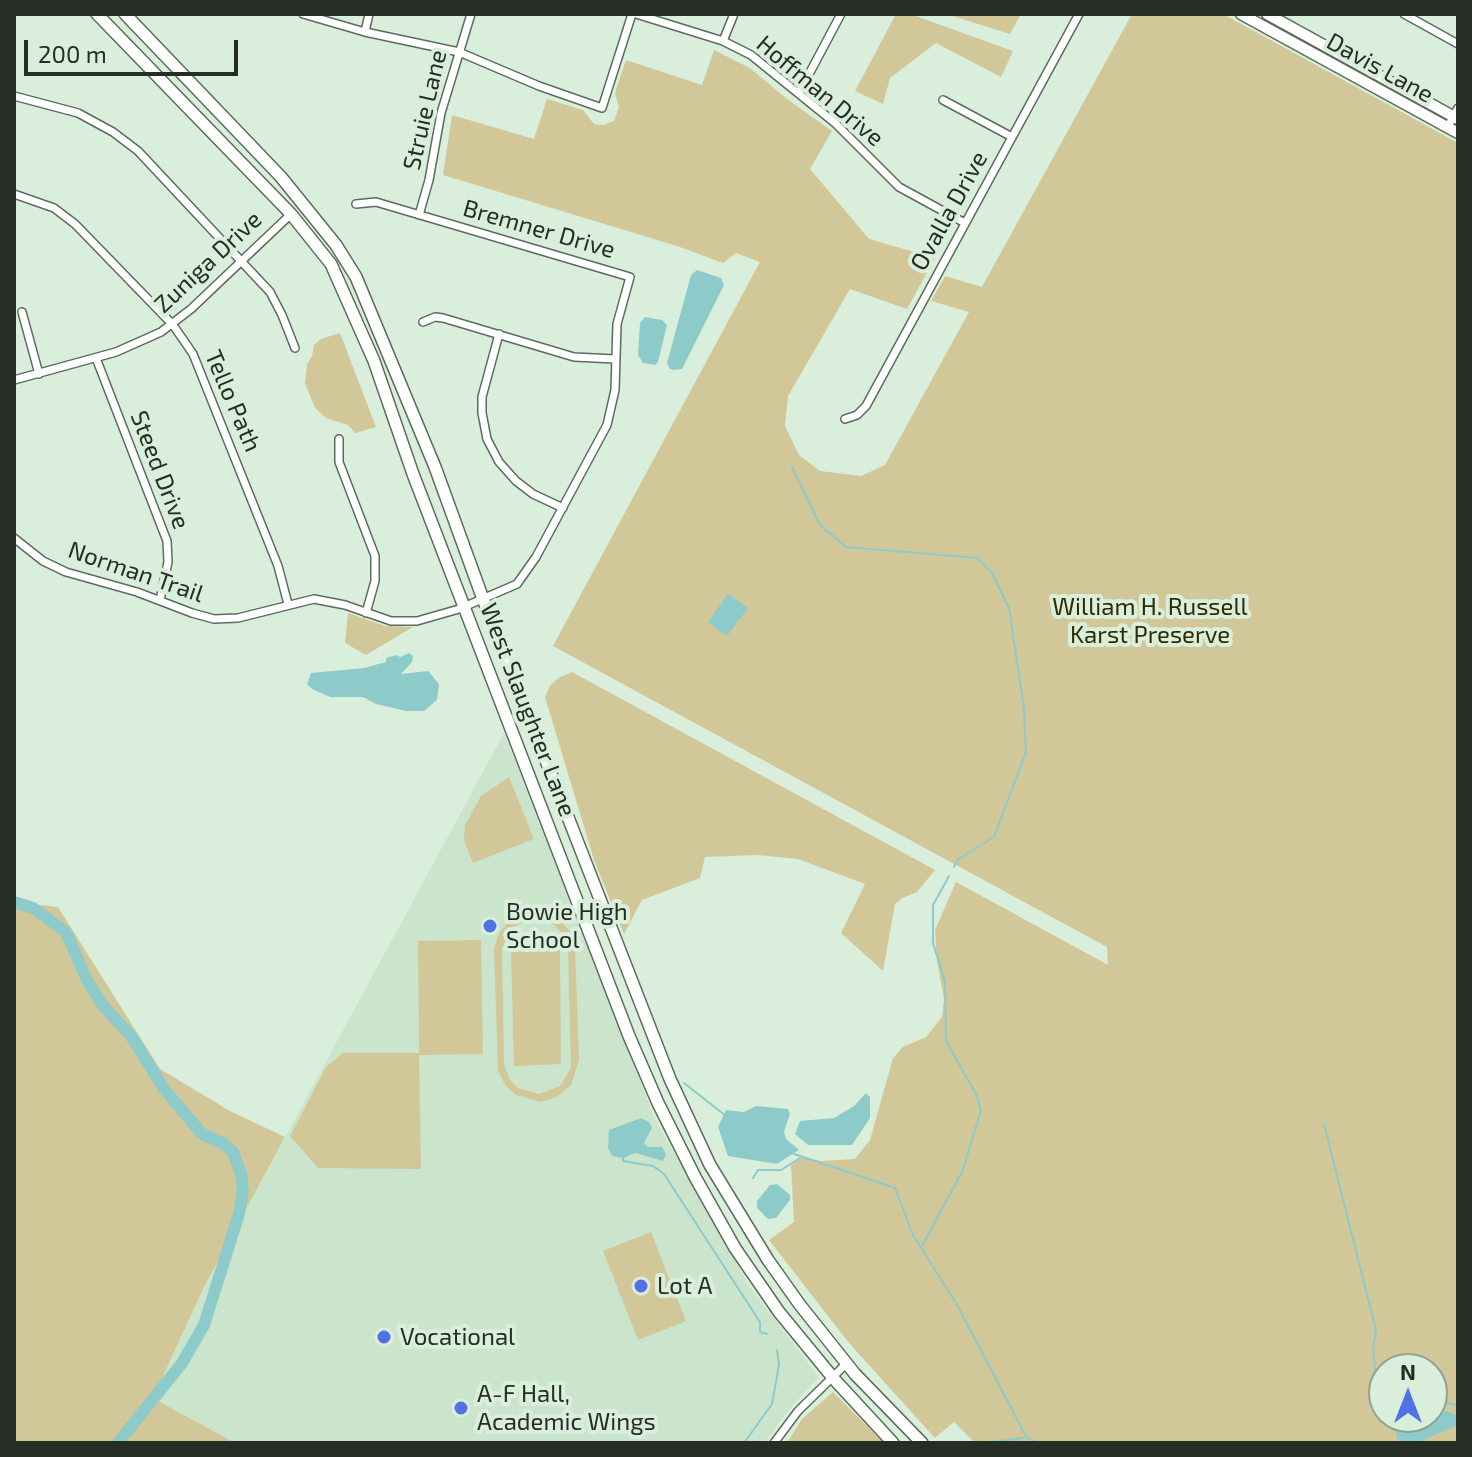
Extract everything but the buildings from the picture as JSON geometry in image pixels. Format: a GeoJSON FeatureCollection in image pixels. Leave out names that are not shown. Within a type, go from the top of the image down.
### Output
{"type":"FeatureCollection","features":[{"type":"Feature","properties":{"kind":"main road","name":"West Slaughter Lane"},"geometry":{"type":"LineString","coordinates":[[97,14],[291,214],[331,264],[371,354],[413,474],[629,1036],[695,1177],[735,1248],[779,1312],[834,1379],[893,1443]]}},
{"type":"Feature","properties":{"kind":"main road","name":"West Slaughter Lane"},"geometry":{"type":"LineString","coordinates":[[125,14],[281,177],[336,245],[356,277],[435,467],[483,599],[670,1079],[710,1165],[800,1305],[846,1364],[922,1443]]}},
{"type":"Feature","properties":{"kind":"main road","name":"Davis Lane"},"geometry":{"type":"LineString","coordinates":[[1241,14],[1458,133]]}},
{"type":"Feature","properties":{"kind":"main road","name":"Davis Lane"},"geometry":{"type":"LineString","coordinates":[[1267,14],[1456,115]]}},
{"type":"Feature","properties":{"kind":"main road"},"geometry":{"type":"LineString","coordinates":[[181,100],[196,86]]}},
{"type":"Feature","properties":{"kind":"main road"},"geometry":{"type":"LineString","coordinates":[[371,354],[387,349]]}},
{"type":"Feature","properties":{"kind":"main road"},"geometry":{"type":"LineString","coordinates":[[652,1086],[670,1079]]}},
{"type":"Feature","properties":{"kind":"street"},"geometry":{"type":"LineString","coordinates":[[303,14],[365,32],[459,52],[539,86],[602,108],[634,14]]}},
{"type":"Feature","properties":{"kind":"street"},"geometry":{"type":"LineString","coordinates":[[365,32],[369,14]]}},
{"type":"Feature","properties":{"kind":"street","name":"Struie Lane"},"geometry":{"type":"LineString","coordinates":[[419,215],[429,180],[438,124],[471,14]]}},
{"type":"Feature","properties":{"kind":"street","name":"Hoffman Drive"},"geometry":{"type":"LineString","coordinates":[[634,14],[723,41],[751,55],[854,140],[899,187],[965,223]]}},
{"type":"Feature","properties":{"kind":"street"},"geometry":{"type":"LineString","coordinates":[[723,41],[734,14]]}},
{"type":"Feature","properties":{"kind":"street"},"geometry":{"type":"LineString","coordinates":[[799,93],[841,14]]}},
{"type":"Feature","properties":{"kind":"street","name":"Ovalla Drive"},"geometry":{"type":"LineString","coordinates":[[845,419],[857,415],[866,406],[1079,14]]}},
{"type":"Feature","properties":{"kind":"street"},"geometry":{"type":"LineString","coordinates":[[1404,14],[1458,44]]}},
{"type":"Feature","properties":{"kind":"street"},"geometry":{"type":"LineString","coordinates":[[15,98],[68,109],[113,132],[138,151],[274,298],[295,348]]}},
{"type":"Feature","properties":{"kind":"street"},"geometry":{"type":"LineString","coordinates":[[943,100],[1012,137]]}},
{"type":"Feature","properties":{"kind":"street"},"geometry":{"type":"LineString","coordinates":[[1447,128],[1456,115]]}},
{"type":"Feature","properties":{"kind":"street","name":"Tello Path"},"geometry":{"type":"LineString","coordinates":[[14,194],[54,208],[75,224],[173,325],[193,354],[278,566],[288,604]]}},
{"type":"Feature","properties":{"kind":"street","name":"Bremner Drive"},"geometry":{"type":"LineString","coordinates":[[356,204],[376,202],[630,277],[617,324],[613,403],[607,425],[524,576],[507,590],[483,599]]}},
{"type":"Feature","properties":{"kind":"street","name":"Zuniga Drive"},"geometry":{"type":"LineString","coordinates":[[14,380],[144,342],[173,325],[291,214]]}},
{"type":"Feature","properties":{"kind":"street"},"geometry":{"type":"LineString","coordinates":[[22,312],[39,374]]}},
{"type":"Feature","properties":{"kind":"street"},"geometry":{"type":"LineString","coordinates":[[423,322],[435,317],[443,318],[574,357],[615,359]]}},
{"type":"Feature","properties":{"kind":"street"},"geometry":{"type":"LineString","coordinates":[[499,334],[482,397],[487,439],[499,462],[516,481],[533,494],[563,508]]}},
{"type":"Feature","properties":{"kind":"street","name":"Steed Drive"},"geometry":{"type":"LineString","coordinates":[[96,358],[167,541],[168,562],[160,600]]}},
{"type":"Feature","properties":{"kind":"street"},"geometry":{"type":"LineString","coordinates":[[339,439],[339,462],[375,556],[375,581],[366,613]]}},
{"type":"Feature","properties":{"kind":"street","name":"Norman Trail"},"geometry":{"type":"LineString","coordinates":[[14,538],[43,561],[66,572],[160,600],[202,617],[225,619],[250,615],[314,599],[391,621],[417,621],[483,599]]}},
{"type":"Feature","properties":{"kind":"street"},"geometry":{"type":"LineString","coordinates":[[774,1443],[798,1411],[846,1364]]}},
{"type":"Feature","properties":{"kind":"shaded area","name":"Bowie High School"},"geometry":{"type":"Polygon","coordinates":[[[504,733],[655,1119],[750,1287],[819,1377],[786,1413],[765,1443],[235,1443],[153,1398],[204,1287],[504,733]]]}},
{"type":"Feature","properties":{"kind":"green space"},"geometry":{"type":"Polygon","coordinates":[[[896,14],[910,14],[1013,51],[1001,77],[936,43],[890,78],[883,104],[855,91],[896,14]]]}},
{"type":"Feature","properties":{"kind":"green space"},"geometry":{"type":"Polygon","coordinates":[[[946,14],[1021,14],[1010,34],[946,14]]]}},
{"type":"Feature","properties":{"kind":"green space","name":"William H. Russell Karst Preserve"},"geometry":{"type":"Polygon","coordinates":[[[1132,14],[1223,14],[1458,143],[1458,1443],[975,1443],[954,1422],[935,1438],[849,1343],[769,1240],[794,1222],[791,1165],[803,1157],[821,1161],[855,1159],[870,1140],[893,1058],[903,1047],[926,1037],[942,1017],[944,999],[935,930],[956,882],[1108,965],[1107,947],[553,646],[760,262],[736,253],[723,263],[677,246],[443,175],[452,115],[534,139],[547,99],[583,110],[594,124],[603,125],[614,121],[619,107],[615,93],[626,60],[702,85],[714,50],[750,68],[832,131],[810,169],[869,239],[935,258],[907,309],[850,289],[788,396],[785,426],[799,455],[820,471],[861,476],[885,465],[969,312],[931,301],[945,276],[982,287],[1132,14]]]}},
{"type":"Feature","properties":{"kind":"green space"},"geometry":{"type":"Polygon","coordinates":[[[340,333],[376,427],[355,433],[348,425],[326,418],[315,408],[305,383],[307,364],[314,345],[321,339],[340,333]]]}},
{"type":"Feature","properties":{"kind":"green space"},"geometry":{"type":"Polygon","coordinates":[[[348,613],[385,626],[413,627],[366,655],[345,643],[348,613]]]}},
{"type":"Feature","properties":{"kind":"green space"},"geometry":{"type":"Polygon","coordinates":[[[572,672],[935,870],[917,892],[895,904],[883,971],[841,933],[865,884],[798,859],[757,855],[705,857],[700,878],[642,900],[624,934],[594,860],[545,697],[558,678],[572,672]]]}},
{"type":"Feature","properties":{"kind":"green space"},"geometry":{"type":"Polygon","coordinates":[[[509,777],[534,839],[473,863],[464,840],[465,825],[481,796],[509,777]]]}},
{"type":"Feature","properties":{"kind":"green space"},"geometry":{"type":"Polygon","coordinates":[[[14,902],[58,907],[160,1069],[230,1111],[285,1137],[204,1287],[153,1398],[235,1443],[14,1443],[14,902]]]}},
{"type":"Feature","properties":{"kind":"green space"},"geometry":{"type":"Polygon","coordinates":[[[527,912],[538,912],[560,920],[571,933],[575,944],[579,1060],[571,1085],[557,1097],[541,1102],[516,1095],[505,1085],[498,1071],[494,949],[499,933],[511,919],[527,912]],[[528,920],[512,928],[502,948],[504,1064],[510,1080],[518,1088],[539,1094],[560,1086],[571,1068],[568,948],[564,935],[554,925],[542,920],[528,920]]]}},
{"type":"Feature","properties":{"kind":"green space"},"geometry":{"type":"Polygon","coordinates":[[[481,940],[483,1054],[419,1055],[421,1169],[318,1168],[290,1136],[326,1067],[343,1053],[419,1053],[418,941],[481,940]]]}},
{"type":"Feature","properties":{"kind":"green space"},"geometry":{"type":"Polygon","coordinates":[[[560,950],[561,1064],[514,1066],[511,952],[560,950]]]}},
{"type":"Feature","properties":{"kind":"green space","name":"Lot A"},"geometry":{"type":"Polygon","coordinates":[[[651,1232],[686,1321],[638,1340],[603,1251],[651,1232]]]}},
{"type":"Feature","properties":{"kind":"green space"},"geometry":{"type":"Polygon","coordinates":[[[833,1392],[884,1443],[787,1443],[802,1419],[833,1392]]]}},
{"type":"Feature","properties":{"kind":"water"},"geometry":{"type":"Polygon","coordinates":[[[697,270],[721,278],[724,285],[682,369],[670,369],[667,363],[691,275],[697,270]]]}},
{"type":"Feature","properties":{"kind":"water"},"geometry":{"type":"Polygon","coordinates":[[[645,317],[662,320],[667,325],[655,365],[643,363],[638,355],[640,323],[645,317]]]}},
{"type":"Feature","properties":{"kind":"water"},"geometry":{"type":"Polygon","coordinates":[[[728,594],[748,608],[727,636],[708,622],[728,594]]]}},
{"type":"Feature","properties":{"kind":"water"},"geometry":{"type":"Polygon","coordinates":[[[409,653],[413,656],[412,662],[401,674],[428,671],[439,684],[437,700],[424,711],[406,711],[376,704],[363,697],[330,697],[307,684],[311,673],[364,668],[386,662],[386,658],[409,653]]]}},
{"type":"Feature","properties":{"kind":"water"},"geometry":{"type":"Polygon","coordinates":[[[866,1093],[870,1097],[870,1118],[852,1145],[808,1145],[795,1134],[800,1121],[834,1118],[854,1106],[866,1093]]]}},
{"type":"Feature","properties":{"kind":"water"},"geometry":{"type":"Polygon","coordinates":[[[756,1106],[788,1109],[790,1114],[784,1132],[786,1139],[799,1150],[777,1164],[728,1156],[718,1127],[726,1110],[744,1112],[756,1106]]]}},
{"type":"Feature","properties":{"kind":"water"},"geometry":{"type":"Polygon","coordinates":[[[641,1118],[649,1122],[652,1128],[644,1143],[648,1147],[662,1147],[666,1154],[663,1161],[635,1153],[624,1158],[612,1156],[608,1148],[609,1130],[641,1118]]]}},
{"type":"Feature","properties":{"kind":"water"},"geometry":{"type":"Polygon","coordinates":[[[777,1184],[790,1195],[790,1200],[776,1218],[768,1219],[757,1208],[757,1201],[770,1185],[777,1184]]]}},
{"type":"Feature","properties":{"kind":"water"},"geometry":{"type":"Polygon","coordinates":[[[1448,1411],[1457,1415],[1458,1422],[1448,1430],[1448,1411]]]}},
{"type":"Feature","properties":{"kind":"water"},"geometry":{"type":"Polygon","coordinates":[[[1396,1433],[1440,1433],[1416,1443],[1400,1442],[1396,1433]]]}},
{"type":"Feature","properties":{"kind":"waterway"},"geometry":{"type":"LineString","coordinates":[[792,467],[820,525],[846,547],[977,558],[992,573],[1009,608],[1024,709],[1026,752],[994,837],[957,860],[954,867]]}},
{"type":"Feature","properties":{"kind":"waterway"},"geometry":{"type":"LineString","coordinates":[[922,1246],[963,1170],[981,1110],[976,1094],[946,1041],[945,982],[933,943],[933,905],[949,876]]}},
{"type":"Feature","properties":{"kind":"waterway"},"geometry":{"type":"LineString","coordinates":[[14,902],[33,908],[66,932],[87,980],[104,1007],[131,1036],[165,1090],[202,1134],[233,1152],[241,1174],[243,1192],[239,1214],[204,1325],[182,1363],[118,1443]]}},
{"type":"Feature","properties":{"kind":"waterway"},"geometry":{"type":"LineString","coordinates":[[684,1083],[726,1116]]}},
{"type":"Feature","properties":{"kind":"waterway"},"geometry":{"type":"LineString","coordinates":[[1324,1124],[1376,1330],[1373,1353]]}},
{"type":"Feature","properties":{"kind":"waterway"},"geometry":{"type":"LineString","coordinates":[[794,1154],[895,1188],[913,1235],[956,1303],[1027,1438],[1039,1443]]}},
{"type":"Feature","properties":{"kind":"waterway"},"geometry":{"type":"LineString","coordinates":[[623,1158],[623,1161],[653,1166],[664,1174],[760,1322],[760,1332],[767,1334]]}},
{"type":"Feature","properties":{"kind":"waterway"},"geometry":{"type":"LineString","coordinates":[[753,1178],[758,1170],[781,1170],[800,1158]]}},
{"type":"Feature","properties":{"kind":"waterway"},"geometry":{"type":"LineString","coordinates":[[744,1443],[772,1404],[779,1365],[777,1350]]}},
{"type":"Feature","properties":{"kind":"waterway"},"geometry":{"type":"LineString","coordinates":[[1448,1403],[1458,1405]]}},
{"type":"Feature","properties":{"kind":"waterway"},"geometry":{"type":"LineString","coordinates":[[982,1443],[1024,1438]]}},
{"type":"Feature","properties":{"kind":"place","name":"Bowie High School"},"geometry":{"type":"Point","coordinates":[490,926]}},
{"type":"Feature","properties":{"kind":"place","name":"Lot A"},"geometry":{"type":"Point","coordinates":[641,1286]}},
{"type":"Feature","properties":{"kind":"place","name":"Vocational"},"geometry":{"type":"Point","coordinates":[384,1337]}},
{"type":"Feature","properties":{"kind":"place","name":"A-F Hall, Academic Wings"},"geometry":{"type":"Point","coordinates":[461,1408]}}]}
